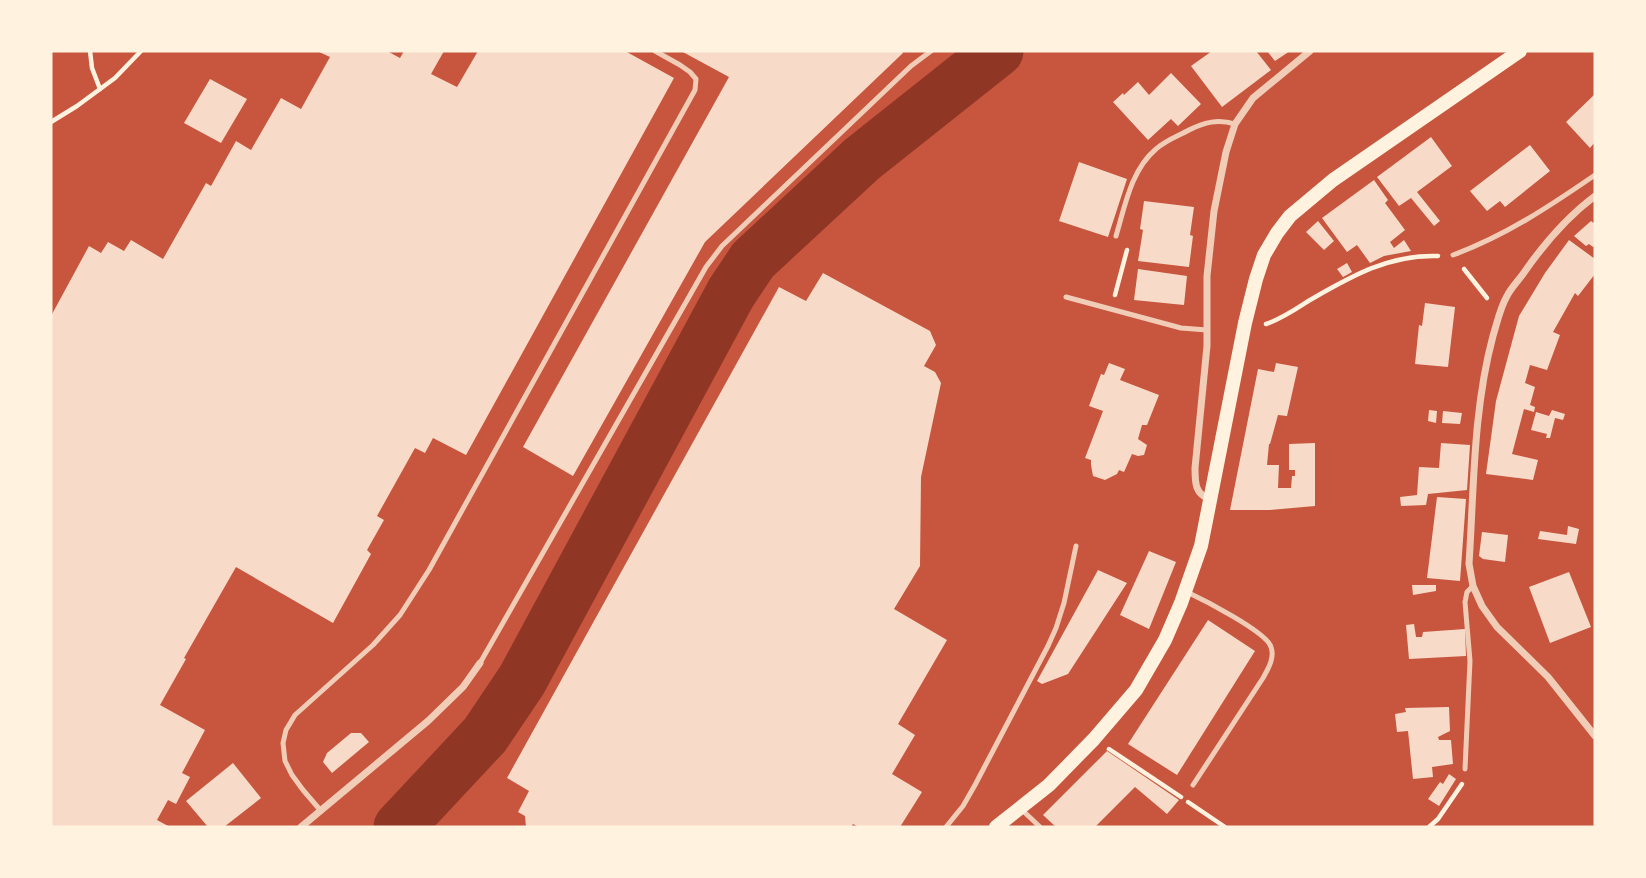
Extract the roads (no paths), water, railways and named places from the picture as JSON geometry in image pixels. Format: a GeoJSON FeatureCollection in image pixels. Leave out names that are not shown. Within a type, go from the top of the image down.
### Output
{"type":"FeatureCollection","features":[{"type":"Feature","properties":{"kind":"main road"},"geometry":{"type":"LineString","coordinates":[[996,827],[1049,785],[1094,739],[1136,690],[1165,640],[1201,546],[1245,323],[1264,255],[1277,233],[1290,216],[1333,180],[1520,51]]}},
{"type":"Feature","properties":{"kind":"street"},"geometry":{"type":"LineString","coordinates":[[1212,501],[1204,498],[1195,482],[1214,211],[1226,152],[1235,124],[1253,98],[1310,51]]}},
{"type":"Feature","properties":{"kind":"street"},"geometry":{"type":"LineString","coordinates":[[1595,196],[1559,228],[1534,257],[1507,296],[1497,321],[1479,402],[1469,564],[1473,586],[1482,606],[1497,627],[1548,677],[1595,736]]}},
{"type":"Feature","properties":{"kind":"street"},"geometry":{"type":"LineString","coordinates":[[301,827],[428,721],[463,687],[480,663]]}},
{"type":"Feature","properties":{"kind":"lane"},"geometry":{"type":"LineString","coordinates":[[321,811],[303,790],[285,761],[283,743],[286,730],[295,715],[373,645],[400,615],[429,570],[695,90],[696,79],[690,72],[655,51]]}},
{"type":"Feature","properties":{"kind":"lane"},"geometry":{"type":"LineString","coordinates":[[480,663],[706,267],[722,246],[930,51]]}},
{"type":"Feature","properties":{"kind":"lane"},"geometry":{"type":"LineString","coordinates":[[1116,236],[1134,180],[1155,149],[1176,136],[1214,121],[1235,124]]}},
{"type":"Feature","properties":{"kind":"lane"},"geometry":{"type":"LineString","coordinates":[[1453,255],[1529,220],[1595,175]]}},
{"type":"Feature","properties":{"kind":"lane"},"geometry":{"type":"LineString","coordinates":[[1066,297],[1181,328],[1207,330]]}},
{"type":"Feature","properties":{"kind":"lane"},"geometry":{"type":"LineString","coordinates":[[946,827],[975,786],[1048,646],[1064,603],[1076,546]]}},
{"type":"Feature","properties":{"kind":"lane"},"geometry":{"type":"LineString","coordinates":[[1465,769],[1470,661],[1465,602],[1467,592],[1473,586]]}},
{"type":"Feature","properties":{"kind":"lane"},"geometry":{"type":"LineString","coordinates":[[1185,592],[1214,606],[1264,637],[1271,645],[1272,653],[1263,678],[1193,785]]}},
{"type":"Feature","properties":{"kind":"lane"},"geometry":{"type":"LineString","coordinates":[[1020,808],[1040,827]]}},
{"type":"Feature","properties":{"kind":"waterway"},"geometry":{"type":"LineString","coordinates":[[399,827],[485,735],[522,680],[731,293],[753,260],[862,159],[998,51]]}}]}
